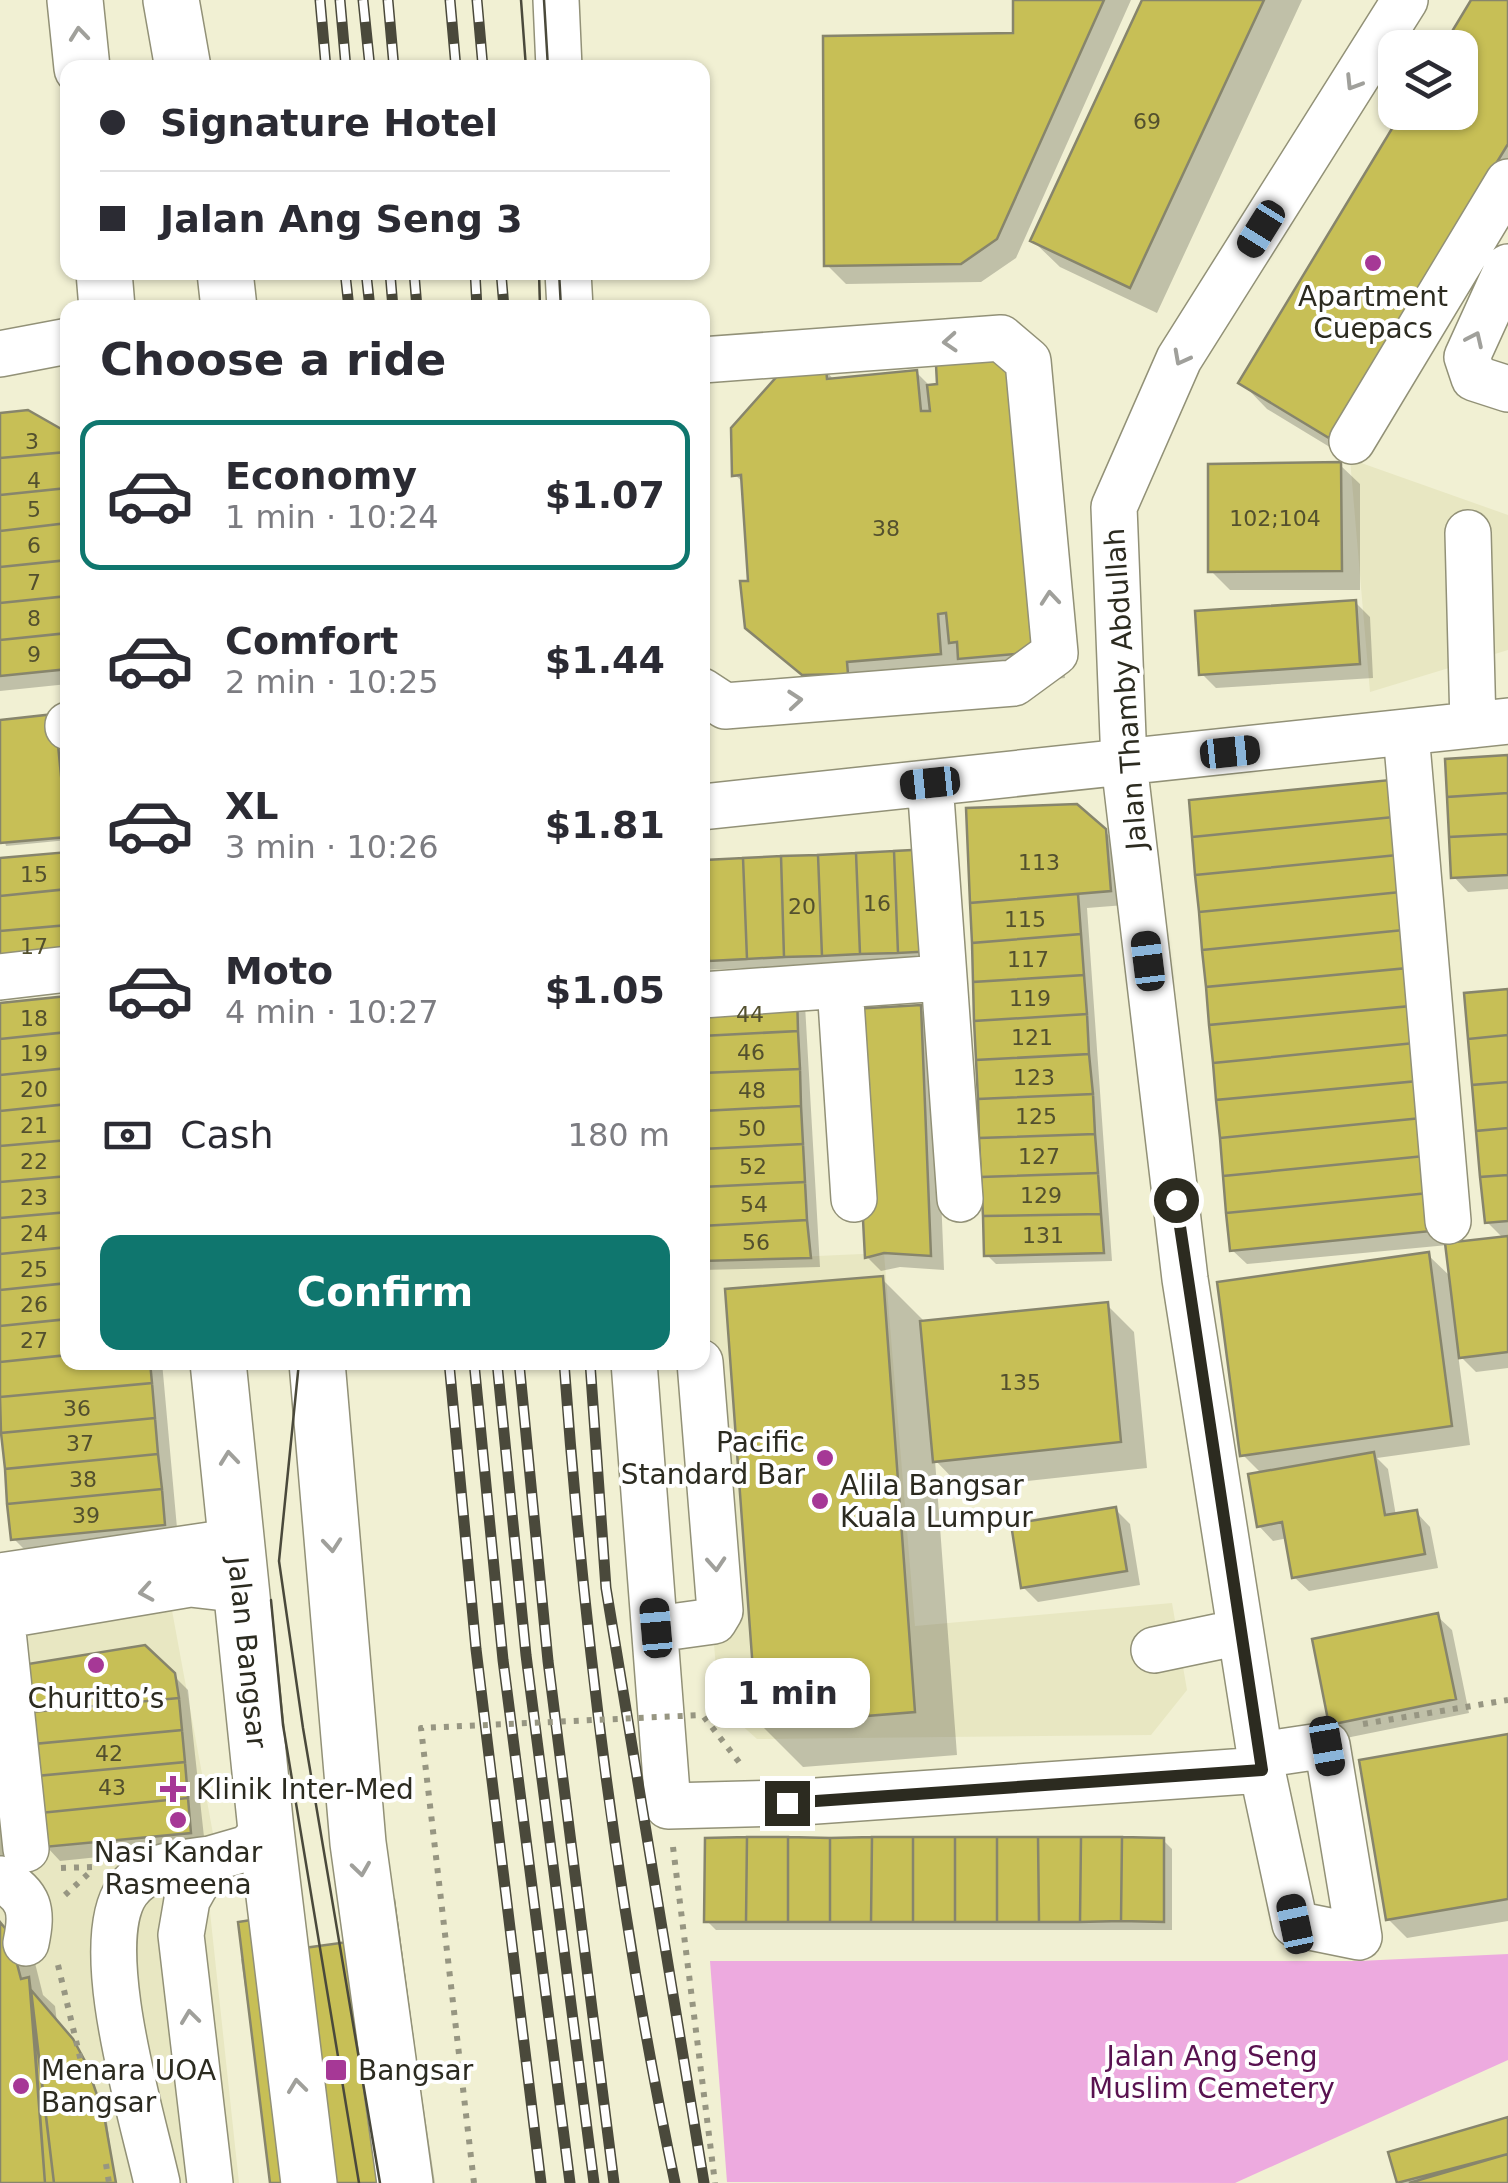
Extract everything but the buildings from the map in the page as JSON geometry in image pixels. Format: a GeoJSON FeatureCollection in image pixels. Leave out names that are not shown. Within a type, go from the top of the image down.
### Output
{"type":"FeatureCollection","features":[{"type":"Feature","properties":{"kind":"main road"},"geometry":{"type":"LineString","coordinates":[[75,0],[81,60]]}},
{"type":"Feature","properties":{"kind":"main road"},"geometry":{"type":"LineString","coordinates":[[171,0],[182,60]]}},
{"type":"Feature","properties":{"kind":"main road"},"geometry":{"type":"LineString","coordinates":[[200,0],[203,60]]}},
{"type":"Feature","properties":{"kind":"main road","name":"Jalan Bangsar"},"geometry":{"type":"LineString","coordinates":[[219,1370],[266,1830],[309,2183]]}},
{"type":"Feature","properties":{"kind":"main road"},"geometry":{"type":"LineString","coordinates":[[319,1370],[358,1843],[405,2183]]}},
{"type":"Feature","properties":{"kind":"street"},"geometry":{"type":"LineString","coordinates":[[556,0],[559,60]]}},
{"type":"Feature","properties":{"kind":"street","name":"Jalan Thamby Abdullah"},"geometry":{"type":"LineString","coordinates":[[1261,1763],[1327,1746],[1360,1937],[1295,1924],[1261,1763],[1185,1279],[1124,763],[1114,507],[1179,360],[1405,0]]}},
{"type":"Feature","properties":{"kind":"street"},"geometry":{"type":"LineString","coordinates":[[1352,441],[1508,182]]}},
{"type":"Feature","properties":{"kind":"street"},"geometry":{"type":"LineString","coordinates":[[1508,267],[1467,357],[1474,378],[1508,389]]}},
{"type":"Feature","properties":{"kind":"street"},"geometry":{"type":"LineString","coordinates":[[710,359],[1002,338],[1028,361],[1055,653],[1014,682],[725,706],[710,696]]}},
{"type":"Feature","properties":{"kind":"street"},"geometry":{"type":"LineString","coordinates":[[0,354],[60,343]]}},
{"type":"Feature","properties":{"kind":"street"},"geometry":{"type":"LineString","coordinates":[[710,806],[1490,723],[1468,533]]}},
{"type":"Feature","properties":{"kind":"street"},"geometry":{"type":"LineString","coordinates":[[1406,733],[1448,1221]]}},
{"type":"Feature","properties":{"kind":"street"},"geometry":{"type":"LineString","coordinates":[[930,783],[941,978],[960,1199]]}},
{"type":"Feature","properties":{"kind":"street"},"geometry":{"type":"LineString","coordinates":[[0,977],[60,970]]}},
{"type":"Feature","properties":{"kind":"street"},"geometry":{"type":"LineString","coordinates":[[710,994],[941,978]]}},
{"type":"Feature","properties":{"kind":"street"},"geometry":{"type":"LineString","coordinates":[[840,986],[854,1198]]}},
{"type":"Feature","properties":{"kind":"street"},"geometry":{"type":"LineString","coordinates":[[634,1370],[668,1806],[787,1803],[1261,1763]]}},
{"type":"Feature","properties":{"kind":"street"},"geometry":{"type":"LineString","coordinates":[[656,1628],[714,1621],[720,1611],[701,1370]]}},
{"type":"Feature","properties":{"kind":"street"},"geometry":{"type":"LineString","coordinates":[[642,1490],[710,1484]]}},
{"type":"Feature","properties":{"kind":"street"},"geometry":{"type":"LineString","coordinates":[[26,1942],[32,1914],[16,1873],[0,1603],[190,1584],[240,1566]]}},
{"type":"Feature","properties":{"kind":"street"},"geometry":{"type":"LineString","coordinates":[[1154,1650],[1240,1632]]}},
{"type":"Feature","properties":{"kind":"street"},"geometry":{"type":"LineString","coordinates":[[156,2183],[118,2005],[112,1959],[116,1922],[128,1891],[160,1866],[248,1848],[266,1830]]}},
{"type":"Feature","properties":{"kind":"street"},"geometry":{"type":"LineString","coordinates":[[210,1858],[187,1900],[180,1935],[210,2183]]}},
{"type":"Feature","properties":{"kind":"path"},"geometry":{"type":"LineString","coordinates":[[1354,1726],[1508,1700]]}},
{"type":"Feature","properties":{"kind":"path"},"geometry":{"type":"LineString","coordinates":[[474,2183],[421,1728],[702,1715]]}},
{"type":"Feature","properties":{"kind":"path"},"geometry":{"type":"LineString","coordinates":[[668,1806],[715,2183]]}},
{"type":"Feature","properties":{"kind":"path"},"geometry":{"type":"LineString","coordinates":[[16,1873],[31,1869],[160,1866]]}},
{"type":"Feature","properties":{"kind":"shaded area"},"geometry":{"type":"Polygon","coordinates":[[[1350,459],[1508,515],[1508,650],[1370,692],[1350,459]]]}},
{"type":"Feature","properties":{"kind":"shaded area"},"geometry":{"type":"Polygon","coordinates":[[[884,1253],[915,1626],[1172,1603],[1187,1690],[1151,1735],[757,1739],[719,1705],[692,1370],[710,1370],[710,1261],[884,1253]]]}},
{"type":"Feature","properties":{"kind":"shaded area"},"geometry":{"type":"Polygon","coordinates":[[[171,1605],[216,1850],[207,1884],[239,2183],[0,2183],[0,1623],[171,1605]]]}},
{"type":"Feature","properties":{"kind":"green space","name":"Jalan Ang Seng Muslim Cemetery"},"geometry":{"type":"Polygon","coordinates":[[[1508,1954],[1508,2060],[1235,2183],[727,2182],[710,1961],[1359,1961],[1508,1954]]]}},
{"type":"Feature","properties":{"kind":"tram line"},"geometry":{"type":"LineString","coordinates":[[521,0],[525,60]]}},
{"type":"Feature","properties":{"kind":"tram line"},"geometry":{"type":"LineString","coordinates":[[544,0],[548,60]]}},
{"type":"Feature","properties":{"kind":"tram line"},"geometry":{"type":"LineString","coordinates":[[539,280],[540,300]]}},
{"type":"Feature","properties":{"kind":"tram line"},"geometry":{"type":"LineString","coordinates":[[559,280],[561,300]]}},
{"type":"Feature","properties":{"kind":"tram line"},"geometry":{"type":"LineString","coordinates":[[298,1370],[279,1561],[303,1728],[380,2183]]}},
{"type":"Feature","properties":{"kind":"tram line"},"geometry":{"type":"LineString","coordinates":[[271,1600],[283,1725],[359,2183]]}},
{"type":"Feature","properties":{"kind":"railway"},"geometry":{"type":"LineString","coordinates":[[320,0],[325,60]]}},
{"type":"Feature","properties":{"kind":"railway"},"geometry":{"type":"LineString","coordinates":[[340,0],[345,60]]}},
{"type":"Feature","properties":{"kind":"railway"},"geometry":{"type":"LineString","coordinates":[[363,0],[369,60]]}},
{"type":"Feature","properties":{"kind":"railway"},"geometry":{"type":"LineString","coordinates":[[388,0],[393,60]]}},
{"type":"Feature","properties":{"kind":"railway"},"geometry":{"type":"LineString","coordinates":[[450,0],[455,60]]}},
{"type":"Feature","properties":{"kind":"railway"},"geometry":{"type":"LineString","coordinates":[[477,0],[482,60]]}},
{"type":"Feature","properties":{"kind":"railway"},"geometry":{"type":"LineString","coordinates":[[346,280],[348,300]]}},
{"type":"Feature","properties":{"kind":"railway"},"geometry":{"type":"LineString","coordinates":[[367,280],[369,300]]}},
{"type":"Feature","properties":{"kind":"railway"},"geometry":{"type":"LineString","coordinates":[[391,280],[392,300]]}},
{"type":"Feature","properties":{"kind":"railway"},"geometry":{"type":"LineString","coordinates":[[415,280],[416,300]]}},
{"type":"Feature","properties":{"kind":"railway"},"geometry":{"type":"LineString","coordinates":[[475,280],[477,300]]}},
{"type":"Feature","properties":{"kind":"railway"},"geometry":{"type":"LineString","coordinates":[[502,280],[503,300]]}},
{"type":"Feature","properties":{"kind":"railway"},"geometry":{"type":"LineString","coordinates":[[450,1370],[476,1649],[541,2183]]}},
{"type":"Feature","properties":{"kind":"railway"},"geometry":{"type":"LineString","coordinates":[[475,1370],[503,1660],[570,2183]]}},
{"type":"Feature","properties":{"kind":"railway"},"geometry":{"type":"LineString","coordinates":[[498,1370],[526,1655],[594,2183]]}},
{"type":"Feature","properties":{"kind":"railway"},"geometry":{"type":"LineString","coordinates":[[520,1370],[548,1661],[614,2183]]}},
{"type":"Feature","properties":{"kind":"railway"},"geometry":{"type":"LineString","coordinates":[[565,1370],[606,1774],[636,1979],[675,2183]]}},
{"type":"Feature","properties":{"kind":"railway"},"geometry":{"type":"LineString","coordinates":[[591,1370],[606,1588],[704,2183]]}},
{"type":"Feature","properties":{"kind":"place","name":"Apartment Cuepacs"},"geometry":{"type":"Point","coordinates":[1373,263]}},
{"type":"Feature","properties":{"kind":"place","name":"Pacific Standard Bar"},"geometry":{"type":"Point","coordinates":[825,1458]}},
{"type":"Feature","properties":{"kind":"place","name":"Alila Bangsar Kuala Lumpur"},"geometry":{"type":"Point","coordinates":[820,1501]}},
{"type":"Feature","properties":{"kind":"place","name":"Churitto’s"},"geometry":{"type":"Point","coordinates":[96,1665]}},
{"type":"Feature","properties":{"kind":"place","name":"Klinik Inter-Med"},"geometry":{"type":"Point","coordinates":[173,1789]}},
{"type":"Feature","properties":{"kind":"place","name":"Nasi Kandar Rasmeena"},"geometry":{"type":"Point","coordinates":[178,1820]}},
{"type":"Feature","properties":{"kind":"place","name":"Bangsar"},"geometry":{"type":"Point","coordinates":[336,2070]}},
{"type":"Feature","properties":{"kind":"place","name":"Menara UOA Bangsar"},"geometry":{"type":"Point","coordinates":[21,2086]}},
{"type":"Feature","properties":{"kind":"route"},"geometry":{"type":"LineString","coordinates":[[787,1803],[1262,1770],[1176,1200]]}}]}
